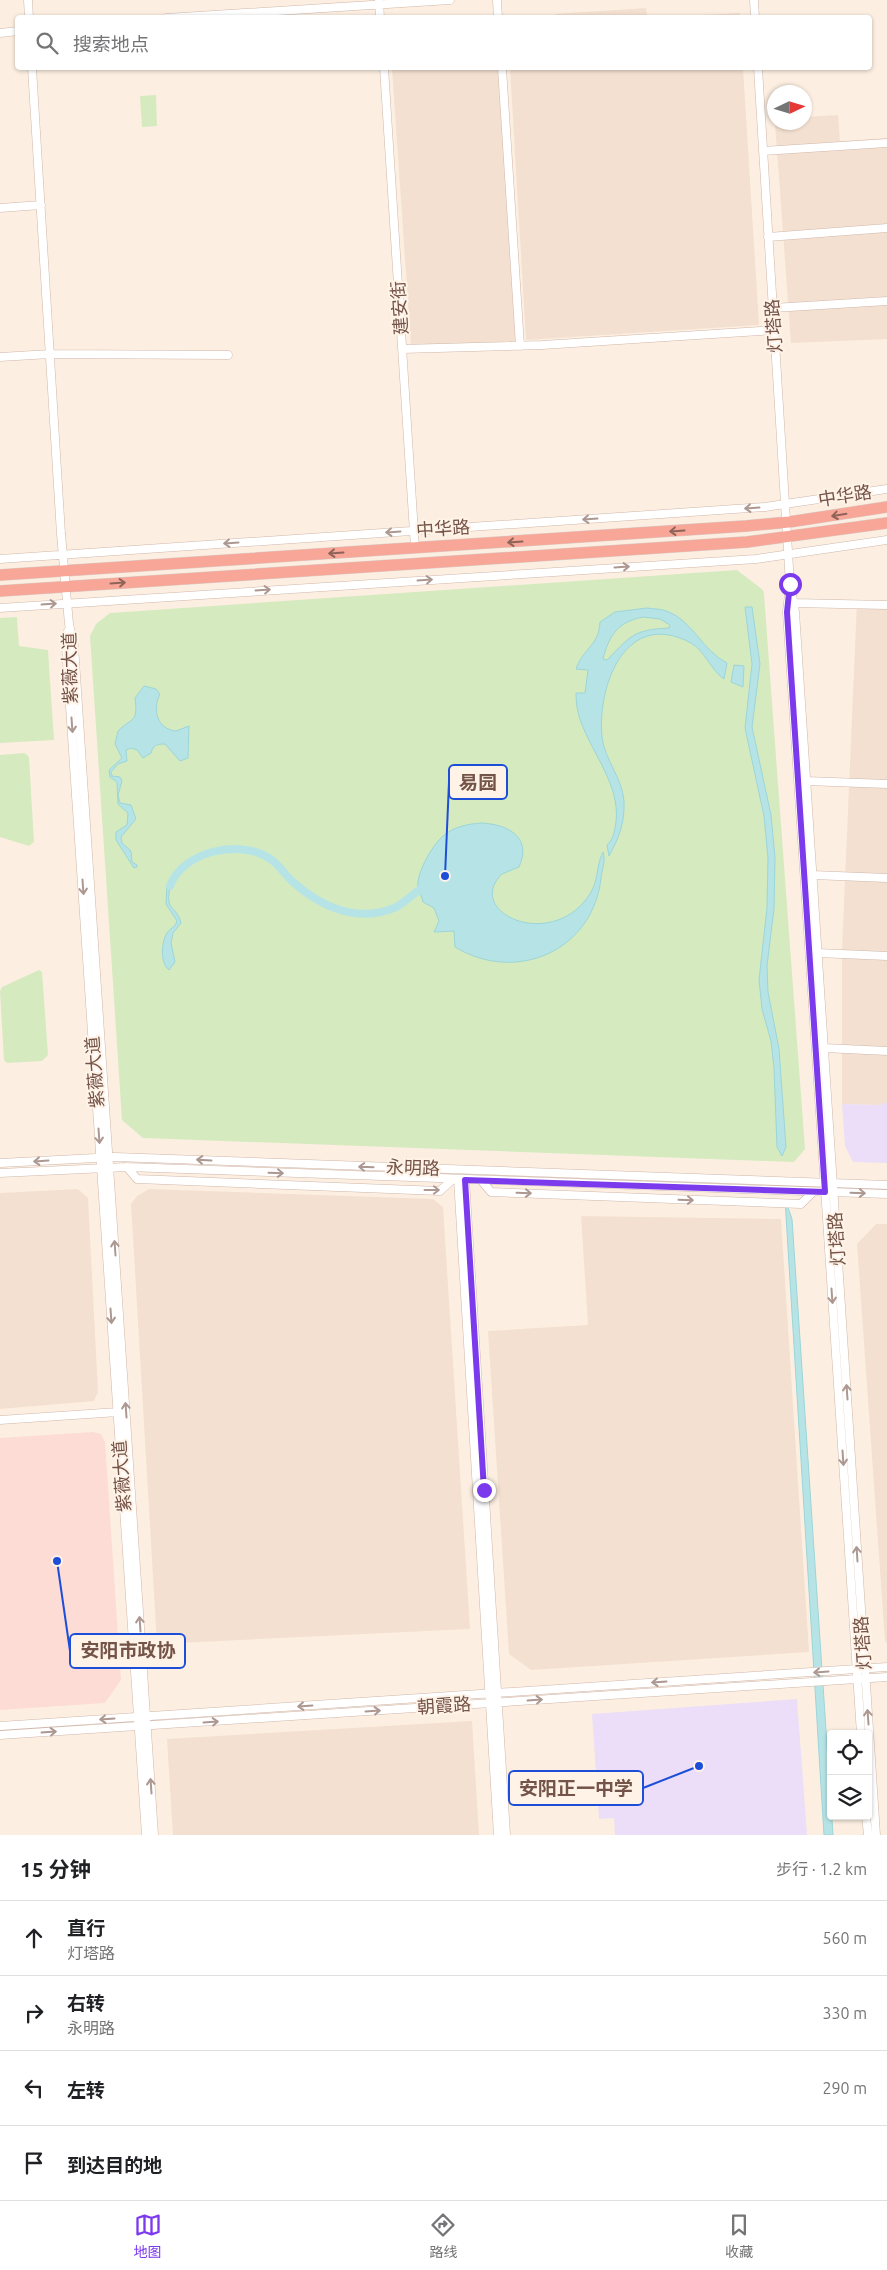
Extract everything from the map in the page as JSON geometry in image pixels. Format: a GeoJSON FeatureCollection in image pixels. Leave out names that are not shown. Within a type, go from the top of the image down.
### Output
{"type":"FeatureCollection","features":[{"type":"Feature","properties":{"kind":"highway","name":"中华路"},"geometry":{"type":"LineString","coordinates":[[0,575],[786,522],[887,507]]}},
{"type":"Feature","properties":{"kind":"highway","name":"中华路"},"geometry":{"type":"LineString","coordinates":[[0,591],[787,538],[887,523]]}},
{"type":"Feature","properties":{"kind":"street"},"geometry":{"type":"LineString","coordinates":[[28,0],[29,15]]}},
{"type":"Feature","properties":{"kind":"street"},"geometry":{"type":"LineString","coordinates":[[206,15],[379,2],[450,0]]}},
{"type":"Feature","properties":{"kind":"street"},"geometry":{"type":"LineString","coordinates":[[497,0],[498,15]]}},
{"type":"Feature","properties":{"kind":"street"},"geometry":{"type":"LineString","coordinates":[[754,0],[755,15]]}},
{"type":"Feature","properties":{"kind":"street"},"geometry":{"type":"LineString","coordinates":[[379,2],[380,15]]}},
{"type":"Feature","properties":{"kind":"street"},"geometry":{"type":"LineString","coordinates":[[0,33],[15,31]]}},
{"type":"Feature","properties":{"kind":"street","name":"紫薇大道"},"geometry":{"type":"LineString","coordinates":[[32,70],[69,624],[66,647],[105,1157],[118,1412],[142,1717],[154,1835]]}},
{"type":"Feature","properties":{"kind":"street","name":"建安街"},"geometry":{"type":"LineString","coordinates":[[384,70],[416,548]]}},
{"type":"Feature","properties":{"kind":"street"},"geometry":{"type":"LineString","coordinates":[[502,70],[520,346]]}},
{"type":"Feature","properties":{"kind":"street","name":"灯塔路"},"geometry":{"type":"LineString","coordinates":[[758,70],[790,584],[794,603],[824,1048],[829,1192],[861,1669],[861,1730]]}},
{"type":"Feature","properties":{"kind":"street"},"geometry":{"type":"LineString","coordinates":[[763,151],[887,143]]}},
{"type":"Feature","properties":{"kind":"street"},"geometry":{"type":"LineString","coordinates":[[0,208],[41,205]]}},
{"type":"Feature","properties":{"kind":"street"},"geometry":{"type":"LineString","coordinates":[[768,237],[887,228]]}},
{"type":"Feature","properties":{"kind":"street"},"geometry":{"type":"LineString","coordinates":[[773,308],[887,302]]}},
{"type":"Feature","properties":{"kind":"street"},"geometry":{"type":"LineString","coordinates":[[402,349],[520,346],[774,330]]}},
{"type":"Feature","properties":{"kind":"street"},"geometry":{"type":"LineString","coordinates":[[0,357],[50,354],[228,355]]}},
{"type":"Feature","properties":{"kind":"street"},"geometry":{"type":"LineString","coordinates":[[0,559],[785,504],[887,489]]}},
{"type":"Feature","properties":{"kind":"street"},"geometry":{"type":"LineString","coordinates":[[0,608],[756,558],[887,540]]}},
{"type":"Feature","properties":{"kind":"street","name":"灯塔路"},"geometry":{"type":"LineString","coordinates":[[790,584],[787,612],[829,1183]]}},
{"type":"Feature","properties":{"kind":"street"},"geometry":{"type":"LineString","coordinates":[[794,603],[887,605]]}},
{"type":"Feature","properties":{"kind":"street"},"geometry":{"type":"LineString","coordinates":[[806,781],[887,784]]}},
{"type":"Feature","properties":{"kind":"street"},"geometry":{"type":"LineString","coordinates":[[813,875],[887,878]]}},
{"type":"Feature","properties":{"kind":"street"},"geometry":{"type":"LineString","coordinates":[[818,954],[887,956]]}},
{"type":"Feature","properties":{"kind":"street"},"geometry":{"type":"LineString","coordinates":[[824,1048],[887,1051]]}},
{"type":"Feature","properties":{"kind":"street","name":"永明路"},"geometry":{"type":"LineString","coordinates":[[0,1163],[105,1157],[887,1185]]}},
{"type":"Feature","properties":{"kind":"street","name":"紫薇大道"},"geometry":{"type":"LineString","coordinates":[[105,1167],[142,1717]]}},
{"type":"Feature","properties":{"kind":"street"},"geometry":{"type":"LineString","coordinates":[[127,1167],[137,1179],[440,1191],[459,1179],[493,1693],[498,1835]]}},
{"type":"Feature","properties":{"kind":"street","name":"永明路"},"geometry":{"type":"LineString","coordinates":[[0,1173],[127,1167],[887,1194]]}},
{"type":"Feature","properties":{"kind":"street"},"geometry":{"type":"LineString","coordinates":[[481,1180],[490,1192],[801,1204],[813,1192]]}},
{"type":"Feature","properties":{"kind":"street"},"geometry":{"type":"LineString","coordinates":[[0,1420],[118,1412]]}},
{"type":"Feature","properties":{"kind":"street","name":"朝霞路"},"geometry":{"type":"LineString","coordinates":[[0,1726],[887,1667]]}},
{"type":"Feature","properties":{"kind":"street","name":"朝霞路"},"geometry":{"type":"LineString","coordinates":[[0,1736],[887,1677]]}},
{"type":"Feature","properties":{"kind":"street","name":"灯塔路"},"geometry":{"type":"LineString","coordinates":[[861,1678],[876,1835]]}},
{"type":"Feature","properties":{"kind":"street"},"geometry":{"type":"LineString","coordinates":[[493,1703],[506,1835]]}},
{"type":"Feature","properties":{"kind":"street","name":"紫薇大道"},"geometry":{"type":"LineString","coordinates":[[143,1726],[146,1835]]}},
{"type":"Feature","properties":{"kind":"street"},"geometry":{"type":"LineString","coordinates":[[866,1820],[868,1835]]}},
{"type":"Feature","properties":{"kind":"shaded area"},"geometry":{"type":"Polygon","coordinates":[[[646,8],[647,15],[555,15],[646,8]]]}},
{"type":"Feature","properties":{"kind":"shaded area"},"geometry":{"type":"Polygon","coordinates":[[[740,13],[740,15],[704,15],[740,13]]]}},
{"type":"Feature","properties":{"kind":"shaded area"},"geometry":{"type":"Polygon","coordinates":[[[392,70],[498,70],[516,341],[411,347],[392,70]]]}},
{"type":"Feature","properties":{"kind":"shaded area"},"geometry":{"type":"Polygon","coordinates":[[[510,70],[743,70],[759,325],[526,340],[510,70]]]}},
{"type":"Feature","properties":{"kind":"shaded area"},"geometry":{"type":"Polygon","coordinates":[[[838,115],[840,141],[887,138],[887,339],[791,343],[776,130],[812,130],[812,117],[838,115]]]}},
{"type":"Feature","properties":{"kind":"shaded area"},"geometry":{"type":"Polygon","coordinates":[[[857,601],[887,602],[887,1103],[881,1103],[881,1105],[842,1104],[842,949],[857,601]]]}},
{"type":"Feature","properties":{"kind":"shaded area"},"geometry":{"type":"Polygon","coordinates":[[[881,1103],[887,1103],[887,1163],[853,1162],[845,1146],[842,1104],[881,1105],[881,1103]]]}},
{"type":"Feature","properties":{"kind":"shaded area"},"geometry":{"type":"Polygon","coordinates":[[[78,1189],[88,1198],[98,1392],[94,1401],[0,1409],[0,1193],[78,1189]]]}},
{"type":"Feature","properties":{"kind":"shaded area"},"geometry":{"type":"Polygon","coordinates":[[[149,1189],[433,1199],[443,1207],[470,1629],[157,1644],[131,1204],[137,1196],[149,1189]]]}},
{"type":"Feature","properties":{"kind":"shaded area"},"geometry":{"type":"Polygon","coordinates":[[[581,1216],[781,1219],[809,1652],[531,1670],[509,1654],[488,1331],[588,1325],[581,1216]]]}},
{"type":"Feature","properties":{"kind":"shaded area"},"geometry":{"type":"Polygon","coordinates":[[[876,1224],[887,1224],[887,1643],[885,1641],[857,1244],[876,1224]]]}},
{"type":"Feature","properties":{"kind":"shaded area"},"geometry":{"type":"Polygon","coordinates":[[[93,1432],[101,1434],[105,1442],[121,1680],[105,1703],[0,1710],[0,1438],[93,1432]]]}},
{"type":"Feature","properties":{"kind":"shaded area"},"geometry":{"type":"Polygon","coordinates":[[[797,1699],[807,1835],[615,1835],[614,1818],[599,1819],[592,1714],[797,1699]]]}},
{"type":"Feature","properties":{"kind":"shaded area"},"geometry":{"type":"Polygon","coordinates":[[[472,1721],[479,1835],[173,1835],[167,1739],[472,1721]]]}},
{"type":"Feature","properties":{"kind":"green space"},"geometry":{"type":"Polygon","coordinates":[[[156,95],[157,126],[142,127],[140,96],[156,95]]]}},
{"type":"Feature","properties":{"kind":"green space"},"geometry":{"type":"Polygon","coordinates":[[[737,570],[763,590],[764,594],[805,1149],[794,1162],[143,1138],[122,1120],[90,636],[96,624],[110,613],[737,570]]]}},
{"type":"Feature","properties":{"kind":"green space"},"geometry":{"type":"Polygon","coordinates":[[[17,617],[19,646],[48,650],[54,740],[0,743],[0,618],[17,617]]]}},
{"type":"Feature","properties":{"kind":"green space"},"geometry":{"type":"Polygon","coordinates":[[[25,753],[29,757],[34,842],[29,846],[0,837],[0,755],[25,753]]]}},
{"type":"Feature","properties":{"kind":"green space"},"geometry":{"type":"Polygon","coordinates":[[[39,970],[42,972],[48,1055],[42,1061],[7,1063],[4,1060],[0,991],[2,987],[39,970]]]}},
{"type":"Feature","properties":{"kind":"water"},"geometry":{"type":"Polygon","coordinates":[[[745,607],[752,607],[760,664],[752,727],[771,815],[775,858],[774,908],[767,966],[768,992],[779,1049],[786,1147],[782,1156],[777,1147],[771,1041],[762,1009],[759,980],[767,908],[768,858],[764,816],[745,728],[752,664],[745,607]]]}},
{"type":"Feature","properties":{"kind":"water"},"geometry":{"type":"Polygon","coordinates":[[[647,608],[669,612],[685,623],[711,651],[727,663],[724,679],[696,646],[668,635],[649,636],[633,644],[620,657],[611,675],[605,695],[602,717],[602,737],[606,754],[620,784],[624,801],[621,830],[609,856],[607,845],[615,830],[615,801],[607,776],[583,727],[576,702],[576,693],[585,693],[588,670],[576,669],[597,637],[600,622],[615,612],[647,608]],[[643,617],[634,619],[621,626],[608,643],[603,659],[607,660],[627,640],[639,633],[647,630],[669,628],[670,625],[660,619],[643,617]]]}},
{"type":"Feature","properties":{"kind":"water"},"geometry":{"type":"Polygon","coordinates":[[[734,665],[744,666],[743,687],[731,682],[734,665]]]}},
{"type":"Feature","properties":{"kind":"water"},"geometry":{"type":"Polygon","coordinates":[[[144,686],[156,689],[160,694],[156,706],[158,718],[164,727],[176,731],[189,726],[188,758],[180,761],[165,744],[156,746],[151,753],[143,758],[137,750],[131,748],[126,750],[127,761],[118,764],[111,772],[112,776],[120,777],[122,781],[118,795],[120,803],[131,805],[136,819],[121,837],[122,843],[131,851],[132,862],[137,865],[134,868],[116,840],[116,832],[127,825],[128,813],[118,804],[117,782],[110,777],[109,770],[122,758],[115,744],[118,731],[135,716],[135,698],[144,686]]]}},
{"type":"Feature","properties":{"kind":"water"},"geometry":{"type":"Polygon","coordinates":[[[481,823],[508,829],[520,840],[522,856],[519,867],[502,874],[493,887],[493,900],[501,911],[514,919],[530,923],[549,923],[567,916],[584,902],[593,888],[603,852],[604,865],[595,903],[583,925],[567,942],[548,954],[526,961],[502,962],[478,958],[455,947],[454,931],[434,932],[439,921],[434,908],[423,902],[418,887],[423,866],[437,843],[447,833],[463,826],[481,823]]]}},
{"type":"Feature","properties":{"kind":"water"},"geometry":{"type":"Polygon","coordinates":[[[167,884],[170,887],[170,905],[181,923],[173,933],[171,943],[175,962],[169,970],[164,963],[163,947],[167,933],[177,921],[166,904],[167,884]]]}},
{"type":"Feature","properties":{"kind":"water"},"geometry":{"type":"Polygon","coordinates":[[[785,1199],[792,1219],[827,1745],[827,1820],[832,1820],[833,1835],[824,1835],[785,1199]]]}},
{"type":"Feature","properties":{"kind":"waterway"},"geometry":{"type":"LineString","coordinates":[[170,886],[177,874],[187,864],[199,857],[228,849],[243,849],[257,852],[269,858],[304,891],[315,899],[340,910],[367,914],[380,912],[394,908],[419,890]]}},
{"type":"Feature","properties":{"kind":"place","name":"易园"},"geometry":{"type":"Point","coordinates":[445,876]}},
{"type":"Feature","properties":{"kind":"place","name":"安阳市政协"},"geometry":{"type":"Point","coordinates":[57,1561]}},
{"type":"Feature","properties":{"kind":"place","name":"安阳正一中学"},"geometry":{"type":"Point","coordinates":[699,1766]}},
{"type":"Feature","properties":{"kind":"route"},"geometry":{"type":"LineString","coordinates":[[484,1490],[465,1180],[825,1192],[787,612],[790,584]]}}]}
